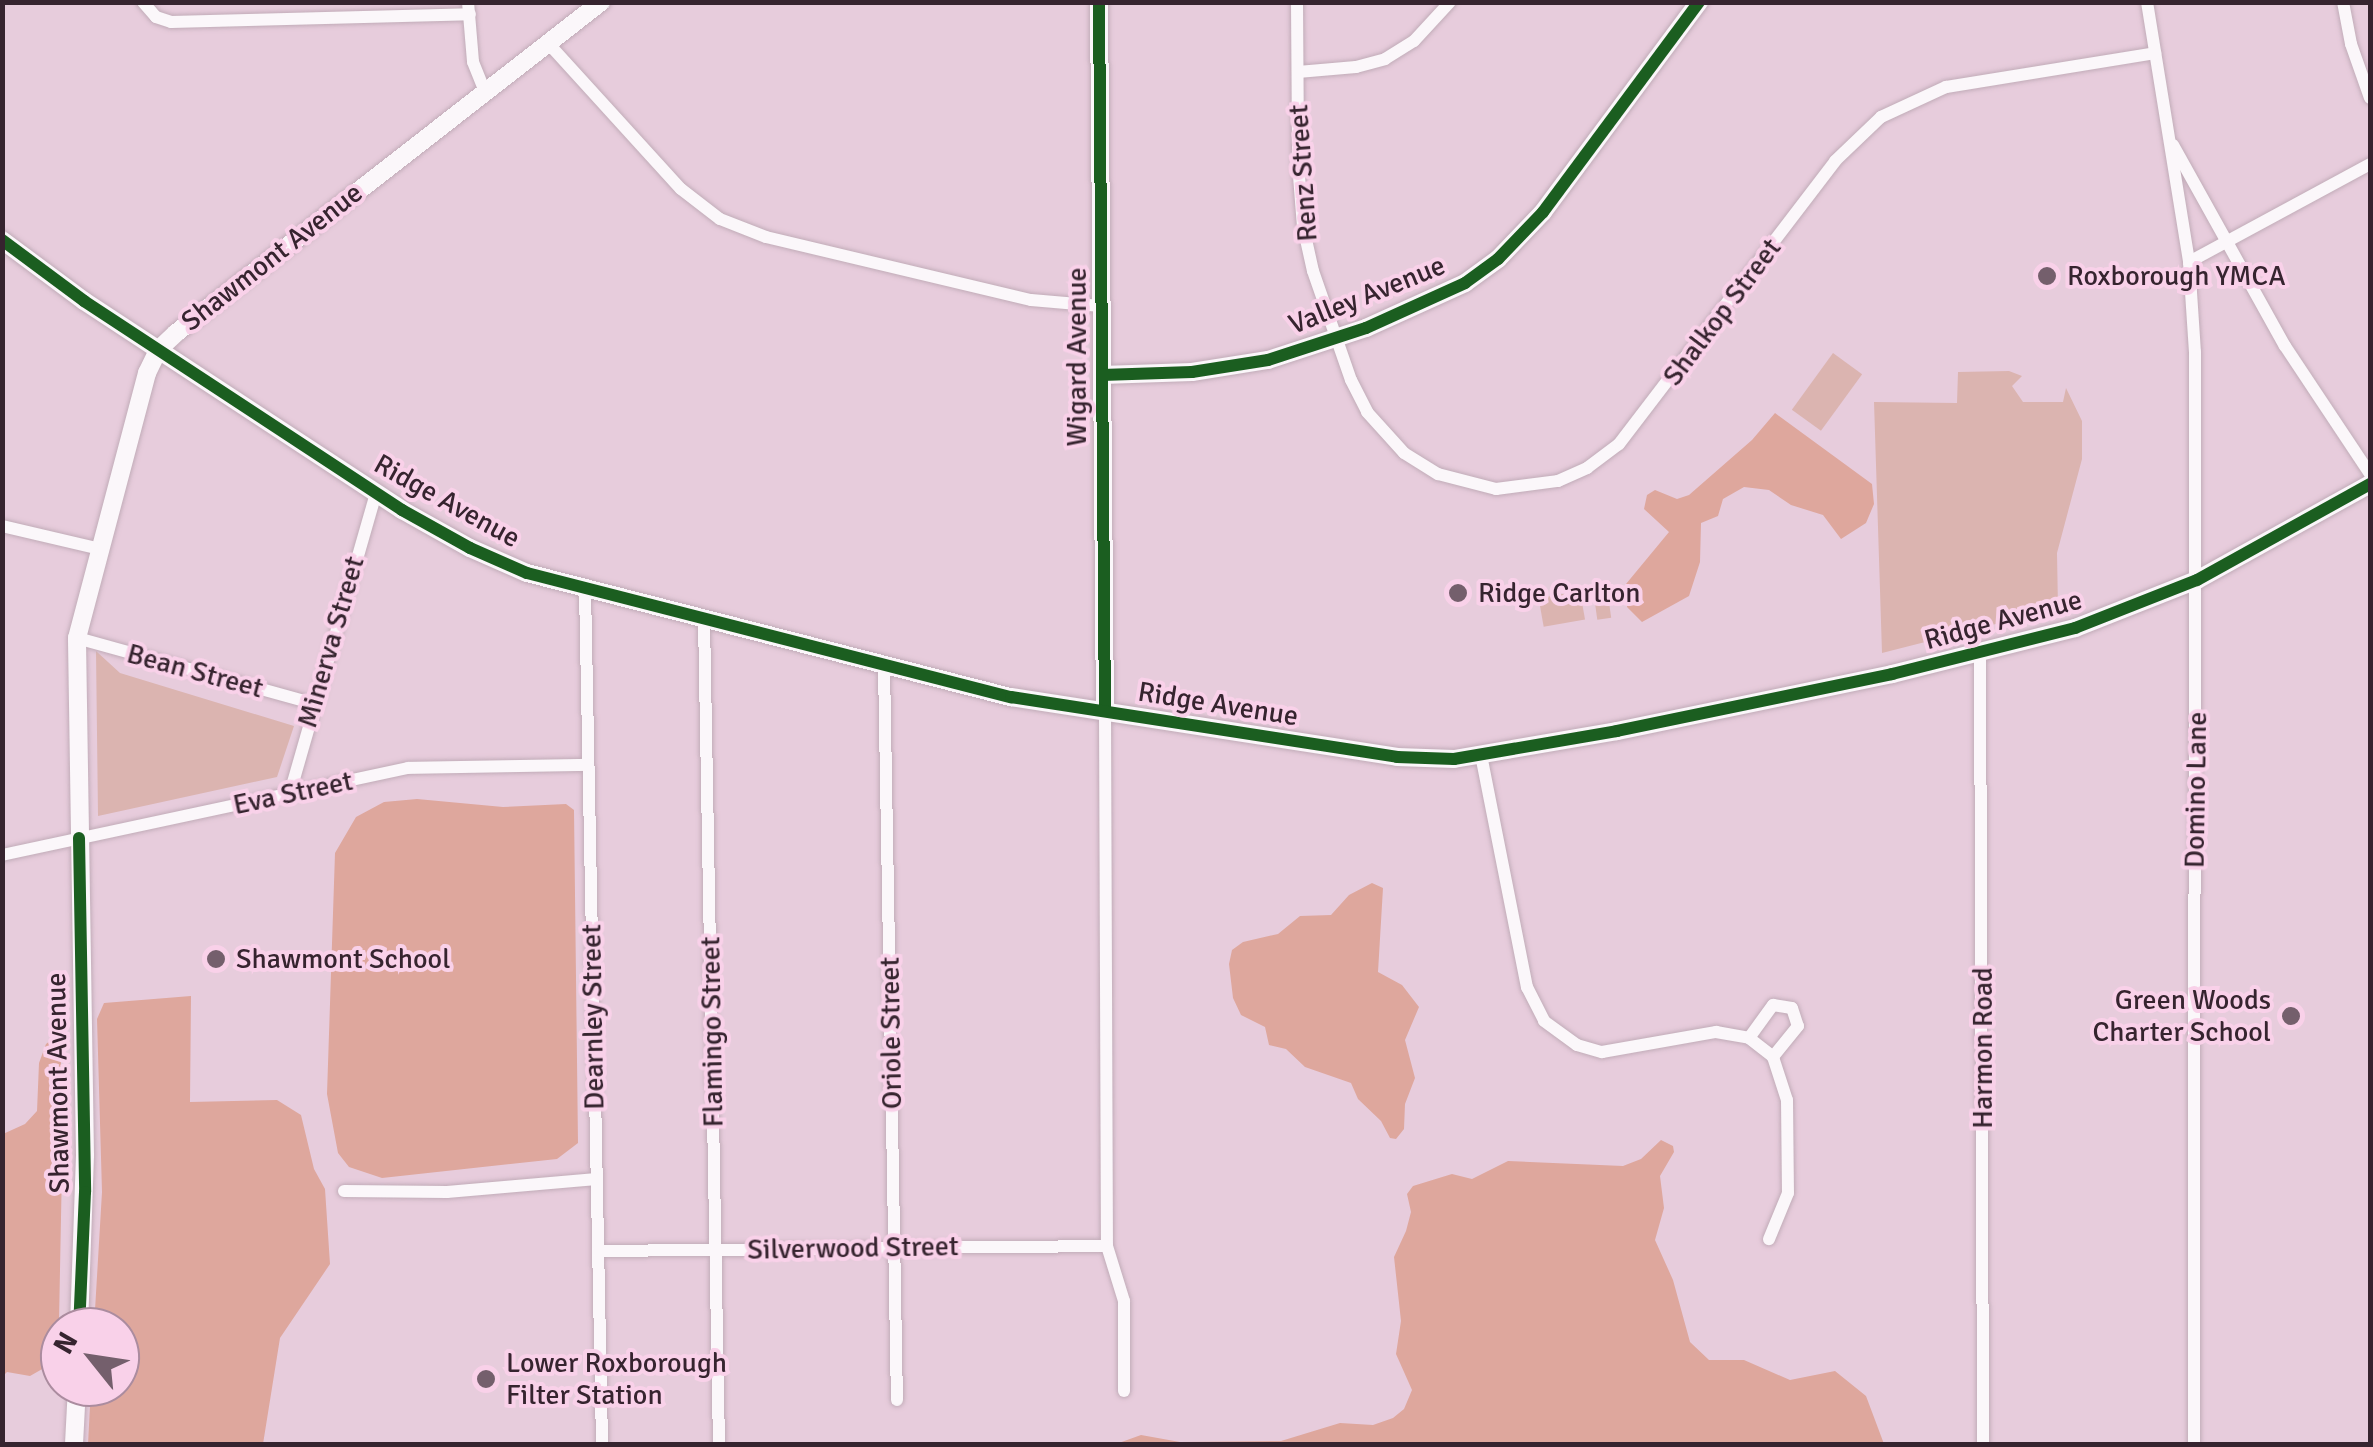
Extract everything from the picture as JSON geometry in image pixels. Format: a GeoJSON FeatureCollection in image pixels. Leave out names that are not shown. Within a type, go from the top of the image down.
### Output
{"type":"FeatureCollection","features":[{"type":"Feature","properties":{"kind":"main road","name":"Shawmont Avenue"},"geometry":{"type":"LineString","coordinates":[[80,1307],[85,1155],[77,638],[147,373],[158,350],[601,2]]}},
{"type":"Feature","properties":{"kind":"main road","name":"Wigard Avenue"},"geometry":{"type":"LineString","coordinates":[[1098,2],[1104,711]]}},
{"type":"Feature","properties":{"kind":"main road","name":"Valley Avenue"},"geometry":{"type":"LineString","coordinates":[[1102,375],[1220,369],[1336,340],[1452,290],[1514,245],[1564,186],[1700,2]]}},
{"type":"Feature","properties":{"kind":"main road","name":"Ridge Avenue"},"geometry":{"type":"LineString","coordinates":[[2,240],[158,350],[376,493],[490,558],[585,589],[1011,697],[1381,755],[1439,760],[1735,707],[1980,652],[2100,620],[2197,580],[2370,484]]}},
{"type":"Feature","properties":{"kind":"main road"},"geometry":{"type":"LineString","coordinates":[[74,1444],[75,1407]]}},
{"type":"Feature","properties":{"kind":"street","name":"Renz Street"},"geometry":{"type":"LineString","coordinates":[[1297,2],[1303,226],[1336,340]]}},
{"type":"Feature","properties":{"kind":"street"},"geometry":{"type":"LineString","coordinates":[[1298,72],[1356,67],[1384,59],[1414,42],[1450,2]]}},
{"type":"Feature","properties":{"kind":"street","name":"Domino Lane"},"geometry":{"type":"LineString","coordinates":[[2147,2],[2189,262],[2195,352],[2194,1444]]}},
{"type":"Feature","properties":{"kind":"street"},"geometry":{"type":"LineString","coordinates":[[2343,2],[2351,44],[2370,98]]}},
{"type":"Feature","properties":{"kind":"street"},"geometry":{"type":"LineString","coordinates":[[146,7],[170,22],[469,8],[472,62],[485,92]]}},
{"type":"Feature","properties":{"kind":"street"},"geometry":{"type":"LineString","coordinates":[[548,43],[682,189],[720,219],[766,237],[1012,295],[1102,306]]}},
{"type":"Feature","properties":{"kind":"street","name":"Shalkop Street"},"geometry":{"type":"LineString","coordinates":[[1336,340],[1367,412],[1390,440],[1421,464],[1454,480],[1496,489],[1558,481],[1598,461],[1630,433],[1835,160],[1878,119],[1946,87],[2155,53]]}},
{"type":"Feature","properties":{"kind":"street","name":"Domino Lane"},"geometry":{"type":"LineString","coordinates":[[2169,138],[2285,346],[2370,474]]}},
{"type":"Feature","properties":{"kind":"street"},"geometry":{"type":"LineString","coordinates":[[2189,262],[2370,164]]}},
{"type":"Feature","properties":{"kind":"street","name":"Minerva Street"},"geometry":{"type":"LineString","coordinates":[[290,793],[312,703],[376,493]]}},
{"type":"Feature","properties":{"kind":"street"},"geometry":{"type":"LineString","coordinates":[[2,526],[100,549]]}},
{"type":"Feature","properties":{"kind":"street","name":"Dearnley Street"},"geometry":{"type":"LineString","coordinates":[[585,589],[602,1444]]}},
{"type":"Feature","properties":{"kind":"street","name":"Flamingo Street"},"geometry":{"type":"LineString","coordinates":[[704,619],[719,1444]]}},
{"type":"Feature","properties":{"kind":"street","name":"Bean Street"},"geometry":{"type":"LineString","coordinates":[[77,638],[312,703]]}},
{"type":"Feature","properties":{"kind":"street","name":"Harmon Road"},"geometry":{"type":"LineString","coordinates":[[1980,652],[1983,1444]]}},
{"type":"Feature","properties":{"kind":"street","name":"Oriole Street"},"geometry":{"type":"LineString","coordinates":[[884,666],[897,1400]]}},
{"type":"Feature","properties":{"kind":"street","name":"Wigard Avenue"},"geometry":{"type":"LineString","coordinates":[[1104,711],[1108,1246],[1124,1300],[1124,1391]]}},
{"type":"Feature","properties":{"kind":"street"},"geometry":{"type":"LineString","coordinates":[[1481,754],[1527,987],[1544,1020],[1576,1045],[1602,1052],[1716,1032],[1749,1038],[1773,1058],[1787,1100],[1788,1193],[1769,1239]]}},
{"type":"Feature","properties":{"kind":"street","name":"Eva Street"},"geometry":{"type":"LineString","coordinates":[[2,855],[419,766],[587,764]]}},
{"type":"Feature","properties":{"kind":"street"},"geometry":{"type":"LineString","coordinates":[[1749,1038],[1772,1005],[1792,1008],[1798,1026],[1773,1058]]}},
{"type":"Feature","properties":{"kind":"street"},"geometry":{"type":"LineString","coordinates":[[344,1191],[468,1190],[596,1179]]}},
{"type":"Feature","properties":{"kind":"street","name":"Silverwood Street"},"geometry":{"type":"LineString","coordinates":[[598,1251],[1108,1246]]}},
{"type":"Feature","properties":{"kind":"shaded area"},"geometry":{"type":"Polygon","coordinates":[[[1833,353],[1862,374],[1821,431],[1792,410],[1833,353]]]}},
{"type":"Feature","properties":{"kind":"shaded area"},"geometry":{"type":"Polygon","coordinates":[[[2009,371],[2022,376],[2012,386],[2023,402],[2063,402],[2066,388],[2082,421],[2082,459],[2057,553],[2058,608],[1882,653],[1874,402],[1957,403],[1958,372],[2009,371]]]}},
{"type":"Feature","properties":{"kind":"shaded area"},"geometry":{"type":"Polygon","coordinates":[[[1775,413],[1872,484],[1874,504],[1866,523],[1841,539],[1823,515],[1791,505],[1769,490],[1744,487],[1723,499],[1718,516],[1701,523],[1700,562],[1689,596],[1642,622],[1627,607],[1626,584],[1669,532],[1644,509],[1647,495],[1655,490],[1677,499],[1689,495],[1752,440],[1775,413]]]}},
{"type":"Feature","properties":{"kind":"shaded area"},"geometry":{"type":"Polygon","coordinates":[[[1607,588],[1611,618],[1597,620],[1593,590],[1607,588]]]}},
{"type":"Feature","properties":{"kind":"shaded area"},"geometry":{"type":"Polygon","coordinates":[[[1580,591],[1585,620],[1544,627],[1539,598],[1580,591]]]}},
{"type":"Feature","properties":{"kind":"shaded area"},"geometry":{"type":"Polygon","coordinates":[[[96,651],[120,673],[294,726],[277,777],[98,816],[96,651]]]}},
{"type":"Feature","properties":{"kind":"shaded area"},"geometry":{"type":"Polygon","coordinates":[[[417,799],[503,807],[566,804],[574,810],[578,1143],[557,1159],[382,1178],[349,1167],[338,1153],[327,1094],[335,853],[356,817],[384,802],[417,799]]]}},
{"type":"Feature","properties":{"kind":"shaded area"},"geometry":{"type":"Polygon","coordinates":[[[1372,883],[1383,888],[1378,972],[1402,985],[1419,1007],[1405,1040],[1415,1078],[1405,1104],[1404,1129],[1396,1139],[1390,1138],[1381,1121],[1358,1099],[1351,1083],[1305,1067],[1286,1049],[1269,1045],[1265,1027],[1241,1015],[1233,998],[1229,964],[1232,950],[1243,942],[1278,934],[1300,916],[1331,915],[1349,895],[1372,883]]]}},
{"type":"Feature","properties":{"kind":"shaded area"},"geometry":{"type":"Polygon","coordinates":[[[191,996],[190,1102],[277,1100],[301,1115],[314,1169],[325,1189],[330,1264],[280,1338],[263,1444],[88,1444],[90,1407],[140,1407],[140,1307],[95,1307],[102,1192],[97,1019],[104,1003],[191,996]]]}},
{"type":"Feature","properties":{"kind":"shaded area"},"geometry":{"type":"Polygon","coordinates":[[[55,1037],[60,1039],[63,1115],[59,1307],[40,1307],[40,1370],[30,1376],[7,1372],[3,1376],[3,1134],[25,1124],[37,1111],[39,1063],[46,1044],[55,1037]]]}},
{"type":"Feature","properties":{"kind":"shaded area"},"geometry":{"type":"Polygon","coordinates":[[[1661,1140],[1673,1146],[1674,1152],[1660,1176],[1664,1208],[1655,1240],[1673,1280],[1690,1342],[1709,1360],[1744,1360],[1790,1380],[1835,1371],[1866,1396],[1884,1444],[1116,1444],[1141,1435],[1180,1442],[1281,1441],[1340,1423],[1373,1425],[1393,1418],[1404,1409],[1412,1390],[1396,1354],[1401,1321],[1394,1257],[1406,1231],[1411,1212],[1407,1194],[1413,1186],[1452,1174],[1472,1179],[1508,1161],[1623,1166],[1641,1159],[1661,1140]]]}},
{"type":"Feature","properties":{"kind":"cycle path"},"geometry":{"type":"LineString","coordinates":[[1099,2],[1105,711]]}},
{"type":"Feature","properties":{"kind":"cycle path"},"geometry":{"type":"LineString","coordinates":[[1102,375],[1192,372],[1268,360],[1366,328],[1465,283],[1498,259],[1543,212],[1699,2]]}},
{"type":"Feature","properties":{"kind":"cycle path"},"geometry":{"type":"LineString","coordinates":[[2,240],[84,301],[402,510],[470,548],[527,573],[1011,697],[1397,757],[1454,759],[1617,731],[1892,674],[2075,628],[2197,580],[2370,484]]}},
{"type":"Feature","properties":{"kind":"cycle path"},"geometry":{"type":"LineString","coordinates":[[79,838],[85,1192],[80,1307]]}},
{"type":"Feature","properties":{"kind":"place","name":"Roxborough YMCA"},"geometry":{"type":"Point","coordinates":[2047,276]}},
{"type":"Feature","properties":{"kind":"place","name":"Ridge Carlton"},"geometry":{"type":"Point","coordinates":[1458,593]}},
{"type":"Feature","properties":{"kind":"place","name":"Shawmont School"},"geometry":{"type":"Point","coordinates":[216,959]}},
{"type":"Feature","properties":{"kind":"place","name":"Green Woods Charter School"},"geometry":{"type":"Point","coordinates":[2291,1016]}},
{"type":"Feature","properties":{"kind":"place","name":"Lower Roxborough Filter Station"},"geometry":{"type":"Point","coordinates":[486,1379]}}]}
